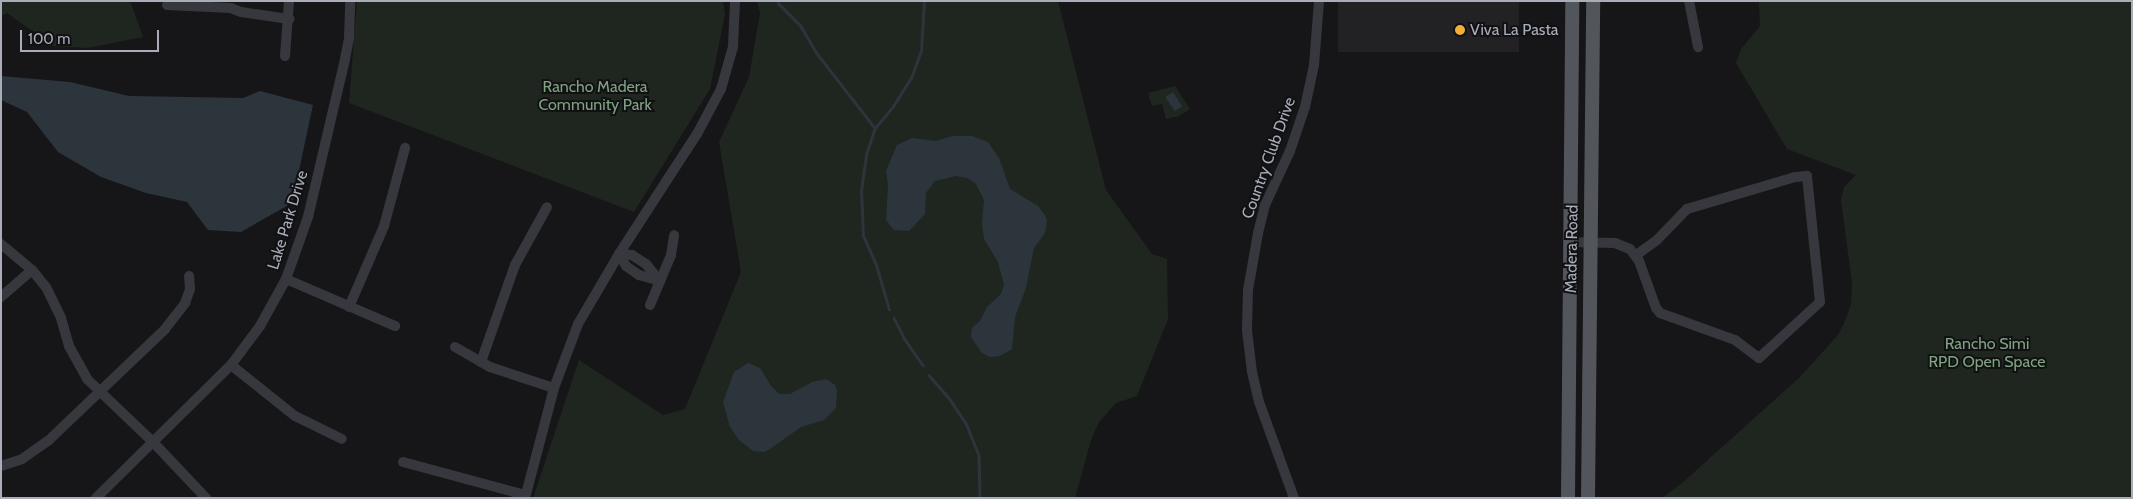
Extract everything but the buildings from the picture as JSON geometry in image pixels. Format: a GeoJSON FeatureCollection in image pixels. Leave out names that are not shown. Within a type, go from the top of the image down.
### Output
{"type":"FeatureCollection","features":[{"type":"Feature","properties":{"kind":"main road","name":"Madera Road"},"geometry":{"type":"LineString","coordinates":[[1568,498],[1572,1]]}},
{"type":"Feature","properties":{"kind":"main road","name":"Madera Road"},"geometry":{"type":"LineString","coordinates":[[1588,498],[1589,242],[1593,1]]}},
{"type":"Feature","properties":{"kind":"street"},"geometry":{"type":"LineString","coordinates":[[285,56],[289,1]]}},
{"type":"Feature","properties":{"kind":"street","name":"Lake Park Drive"},"geometry":{"type":"LineString","coordinates":[[96,498],[231,365],[260,326],[286,279],[308,217],[345,59],[349,38],[350,1]]}},
{"type":"Feature","properties":{"kind":"street"},"geometry":{"type":"LineString","coordinates":[[404,462],[525,497],[554,388],[578,324],[619,254],[697,134],[714,104],[726,74],[733,47],[735,1]]}},
{"type":"Feature","properties":{"kind":"street","name":"Country Club Drive"},"geometry":{"type":"LineString","coordinates":[[1294,498],[1260,402],[1252,372],[1247,330],[1248,290],[1258,233],[1266,205],[1293,144],[1306,107],[1315,56],[1319,1]]}},
{"type":"Feature","properties":{"kind":"street"},"geometry":{"type":"LineString","coordinates":[[1690,1],[1698,47]]}},
{"type":"Feature","properties":{"kind":"street"},"geometry":{"type":"LineString","coordinates":[[167,4],[232,5],[241,12],[289,19]]}},
{"type":"Feature","properties":{"kind":"street"},"geometry":{"type":"LineString","coordinates":[[349,307],[384,226],[405,148]]}},
{"type":"Feature","properties":{"kind":"street"},"geometry":{"type":"LineString","coordinates":[[1569,242],[1623,245],[1636,255],[1656,308],[1660,313],[1735,340],[1759,358],[1820,302],[1809,180],[1807,176],[1795,176],[1687,209],[1657,240],[1636,255]]}},
{"type":"Feature","properties":{"kind":"street"},"geometry":{"type":"LineString","coordinates":[[481,362],[515,265],[547,207]]}},
{"type":"Feature","properties":{"kind":"street"},"geometry":{"type":"LineString","coordinates":[[650,305],[671,255],[674,235]]}},
{"type":"Feature","properties":{"kind":"street"},"geometry":{"type":"LineString","coordinates":[[1,244],[32,270],[55,303],[76,362],[99,392],[153,442],[206,498]]}},
{"type":"Feature","properties":{"kind":"street"},"geometry":{"type":"LineString","coordinates":[[619,254],[626,266],[635,273],[660,281]]}},
{"type":"Feature","properties":{"kind":"street"},"geometry":{"type":"LineString","coordinates":[[1,298],[32,270]]}},
{"type":"Feature","properties":{"kind":"street"},"geometry":{"type":"LineString","coordinates":[[1,466],[34,452],[99,392],[176,316],[185,303],[190,289],[189,276]]}},
{"type":"Feature","properties":{"kind":"street"},"geometry":{"type":"LineString","coordinates":[[286,279],[395,326]]}},
{"type":"Feature","properties":{"kind":"street"},"geometry":{"type":"LineString","coordinates":[[454,347],[490,367],[554,388]]}},
{"type":"Feature","properties":{"kind":"street"},"geometry":{"type":"LineString","coordinates":[[231,365],[295,416],[342,439]]}},
{"type":"Feature","properties":{"kind":"shaded area"},"geometry":{"type":"Polygon","coordinates":[[[1338,1],[1519,1],[1519,52],[1338,52],[1338,1]]]}},
{"type":"Feature","properties":{"kind":"shaded area"},"geometry":{"type":"Polygon","coordinates":[[[1,76],[70,82],[129,96],[243,98],[260,91],[313,105],[292,203],[241,232],[208,230],[187,202],[146,193],[101,177],[58,152],[27,112],[1,100],[1,76]]]}},
{"type":"Feature","properties":{"kind":"shaded area"},"geometry":{"type":"Polygon","coordinates":[[[1173,92],[1182,106],[1175,111],[1165,97],[1173,92]]]}},
{"type":"Feature","properties":{"kind":"shaded area"},"geometry":{"type":"Polygon","coordinates":[[[952,136],[972,136],[988,142],[999,158],[1010,189],[1038,206],[1047,221],[1045,233],[1034,248],[1026,288],[1015,317],[1012,349],[1000,356],[990,357],[982,353],[971,337],[972,328],[980,321],[987,307],[1001,294],[1004,285],[998,262],[984,239],[982,223],[984,200],[976,184],[967,178],[956,176],[935,181],[926,193],[925,214],[909,231],[894,230],[886,220],[888,185],[886,171],[897,145],[912,138],[936,141],[952,136]]]}},
{"type":"Feature","properties":{"kind":"shaded area"},"geometry":{"type":"Polygon","coordinates":[[[748,363],[760,368],[771,386],[779,394],[790,394],[812,382],[826,379],[835,385],[837,391],[836,408],[824,420],[801,427],[770,449],[764,452],[753,451],[739,440],[730,427],[723,402],[734,372],[748,363]]]}},
{"type":"Feature","properties":{"kind":"green space"},"geometry":{"type":"Polygon","coordinates":[[[1,1],[130,1],[143,37],[88,48],[53,46],[7,13],[1,16],[1,1]]]}},
{"type":"Feature","properties":{"kind":"green space","name":"Rancho Madera Community Park"},"geometry":{"type":"Polygon","coordinates":[[[357,1],[723,1],[725,14],[710,89],[634,212],[349,103],[357,1]]]}},
{"type":"Feature","properties":{"kind":"green space"},"geometry":{"type":"Polygon","coordinates":[[[757,1],[1058,1],[1106,190],[1152,254],[1167,259],[1168,319],[1137,396],[1116,403],[1099,422],[1091,440],[1075,498],[533,498],[579,360],[663,415],[685,409],[741,272],[719,142],[749,77],[760,13],[757,1]]]}},
{"type":"Feature","properties":{"kind":"green space","name":"Rancho Simi RPD Open Space"},"geometry":{"type":"Polygon","coordinates":[[[1759,1],[2132,1],[2132,498],[1662,498],[1682,483],[1799,378],[1838,335],[1851,304],[1852,283],[1841,200],[1844,187],[1856,175],[1787,149],[1736,63],[1741,49],[1760,26],[1759,1]]]}},
{"type":"Feature","properties":{"kind":"green space"},"geometry":{"type":"Polygon","coordinates":[[[1175,86],[1190,109],[1179,116],[1166,119],[1162,104],[1152,106],[1148,93],[1175,86]]]}},
{"type":"Feature","properties":{"kind":"waterway"},"geometry":{"type":"LineString","coordinates":[[889,310],[876,265],[863,236],[861,191],[866,155],[875,128],[892,108],[911,78],[921,51],[924,1]]}},
{"type":"Feature","properties":{"kind":"waterway"},"geometry":{"type":"LineString","coordinates":[[778,3],[801,26],[816,52],[875,128]]}},
{"type":"Feature","properties":{"kind":"waterway"},"geometry":{"type":"LineString","coordinates":[[894,318],[904,338],[923,365]]}},
{"type":"Feature","properties":{"kind":"waterway"},"geometry":{"type":"LineString","coordinates":[[929,375],[949,398],[966,423],[979,456],[980,498]]}},
{"type":"Feature","properties":{"kind":"place","name":"Viva La Pasta"},"geometry":{"type":"Point","coordinates":[1460,30]}}]}
